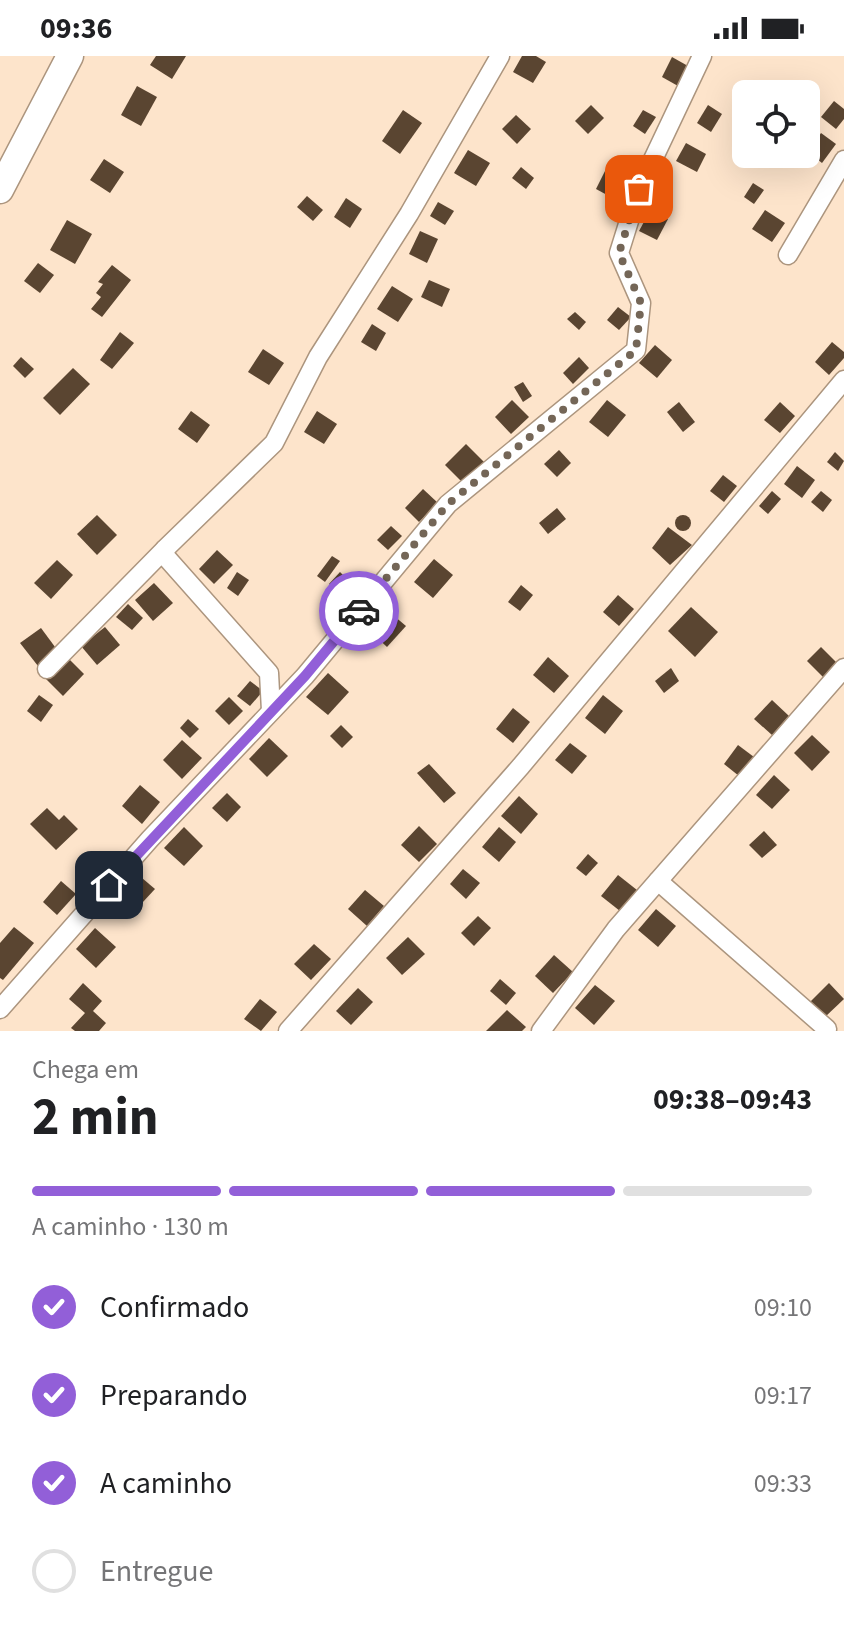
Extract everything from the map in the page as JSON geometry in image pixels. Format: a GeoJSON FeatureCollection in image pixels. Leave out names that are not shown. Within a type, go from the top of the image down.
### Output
{"type":"FeatureCollection","features":[{"type":"Feature","properties":{"kind":"main road"},"geometry":{"type":"LineString","coordinates":[[0,190],[70,56]]}},
{"type":"Feature","properties":{"kind":"street"},"geometry":{"type":"LineString","coordinates":[[47,669],[274,443],[318,357],[409,214],[500,56]]}},
{"type":"Feature","properties":{"kind":"street"},"geometry":{"type":"LineString","coordinates":[[0,1009],[150,839],[305,676],[448,504],[636,350],[641,303],[619,253],[639,189],[702,56]]}},
{"type":"Feature","properties":{"kind":"street"},"geometry":{"type":"LineString","coordinates":[[788,255],[844,160]]}},
{"type":"Feature","properties":{"kind":"street"},"geometry":{"type":"LineString","coordinates":[[288,1031],[491,801],[844,380]]}},
{"type":"Feature","properties":{"kind":"street"},"geometry":{"type":"LineString","coordinates":[[165,549],[166,557],[269,673],[271,711]]}},
{"type":"Feature","properties":{"kind":"street"},"geometry":{"type":"LineString","coordinates":[[541,1031],[616,929],[844,668]]}},
{"type":"Feature","properties":{"kind":"street"},"geometry":{"type":"LineString","coordinates":[[269,673],[305,676]]}},
{"type":"Feature","properties":{"kind":"street"},"geometry":{"type":"LineString","coordinates":[[658,881],[826,1030],[844,1019]]}},
{"type":"Feature","properties":{"kind":"building"},"geometry":{"type":"Polygon","coordinates":[[[156,56],[186,56],[172,79],[150,65],[156,56]]]}},
{"type":"Feature","properties":{"kind":"building"},"geometry":{"type":"Polygon","coordinates":[[[522,56],[536,56],[546,62],[533,83],[513,72],[522,56]]]}},
{"type":"Feature","properties":{"kind":"building"},"geometry":{"type":"Polygon","coordinates":[[[672,57],[688,66],[678,86],[662,77],[672,57]]]}},
{"type":"Feature","properties":{"kind":"building"},"geometry":{"type":"Polygon","coordinates":[[[137,86],[157,97],[141,126],[121,115],[137,86]]]}},
{"type":"Feature","properties":{"kind":"building"},"geometry":{"type":"Polygon","coordinates":[[[834,101],[844,109],[844,119],[836,129],[821,117],[834,101]]]}},
{"type":"Feature","properties":{"kind":"building"},"geometry":{"type":"Polygon","coordinates":[[[591,105],[604,118],[588,134],[575,121],[591,105]]]}},
{"type":"Feature","properties":{"kind":"building"},"geometry":{"type":"Polygon","coordinates":[[[708,105],[722,114],[711,132],[697,123],[708,105]]]}},
{"type":"Feature","properties":{"kind":"building"},"geometry":{"type":"Polygon","coordinates":[[[403,110],[422,123],[400,154],[382,141],[403,110]]]}},
{"type":"Feature","properties":{"kind":"building"},"geometry":{"type":"Polygon","coordinates":[[[643,110],[656,117],[645,134],[633,126],[643,110]]]}},
{"type":"Feature","properties":{"kind":"building"},"geometry":{"type":"Polygon","coordinates":[[[516,115],[531,129],[517,144],[502,129],[516,115]]]}},
{"type":"Feature","properties":{"kind":"building"},"geometry":{"type":"Polygon","coordinates":[[[820,134],[836,144],[822,163],[820,161],[820,134]]]}},
{"type":"Feature","properties":{"kind":"building"},"geometry":{"type":"Polygon","coordinates":[[[686,143],[706,154],[697,172],[676,161],[686,143]]]}},
{"type":"Feature","properties":{"kind":"building"},"geometry":{"type":"Polygon","coordinates":[[[468,150],[490,163],[476,186],[454,173],[468,150]]]}},
{"type":"Feature","properties":{"kind":"building"},"geometry":{"type":"Polygon","coordinates":[[[104,159],[124,172],[110,193],[90,180],[104,159]]]}},
{"type":"Feature","properties":{"kind":"building"},"geometry":{"type":"Polygon","coordinates":[[[610,161],[635,174],[620,202],[596,189],[610,161]]]}},
{"type":"Feature","properties":{"kind":"building"},"geometry":{"type":"Polygon","coordinates":[[[521,167],[534,178],[526,189],[512,178],[521,167]]]}},
{"type":"Feature","properties":{"kind":"building"},"geometry":{"type":"Polygon","coordinates":[[[753,183],[764,190],[754,204],[744,197],[753,183]]]}},
{"type":"Feature","properties":{"kind":"building"},"geometry":{"type":"Polygon","coordinates":[[[307,196],[323,210],[313,221],[297,207],[307,196]]]}},
{"type":"Feature","properties":{"kind":"building"},"geometry":{"type":"Polygon","coordinates":[[[346,198],[362,209],[350,228],[334,217],[346,198]]]}},
{"type":"Feature","properties":{"kind":"building"},"geometry":{"type":"Polygon","coordinates":[[[438,202],[454,211],[445,225],[430,216],[438,202]]]}},
{"type":"Feature","properties":{"kind":"building"},"geometry":{"type":"Polygon","coordinates":[[[651,209],[668,219],[657,240],[639,231],[651,209]]]}},
{"type":"Feature","properties":{"kind":"building"},"geometry":{"type":"Polygon","coordinates":[[[765,210],[785,223],[772,242],[752,229],[765,210]]]}},
{"type":"Feature","properties":{"kind":"building"},"geometry":{"type":"Polygon","coordinates":[[[67,220],[92,234],[75,264],[50,250],[67,220]]]}},
{"type":"Feature","properties":{"kind":"building"},"geometry":{"type":"Polygon","coordinates":[[[420,231],[438,239],[427,263],[409,254],[420,231]]]}},
{"type":"Feature","properties":{"kind":"building"},"geometry":{"type":"Polygon","coordinates":[[[38,263],[54,275],[40,293],[24,281],[38,263]]]}},
{"type":"Feature","properties":{"kind":"building"},"geometry":{"type":"Polygon","coordinates":[[[112,265],[131,280],[102,317],[91,309],[101,297],[96,293],[103,284],[98,282],[112,265]]]}},
{"type":"Feature","properties":{"kind":"building"},"geometry":{"type":"Polygon","coordinates":[[[429,280],[450,289],[442,307],[421,297],[429,280]]]}},
{"type":"Feature","properties":{"kind":"building"},"geometry":{"type":"Polygon","coordinates":[[[392,286],[413,299],[398,322],[377,309],[392,286]]]}},
{"type":"Feature","properties":{"kind":"building"},"geometry":{"type":"Polygon","coordinates":[[[618,307],[631,317],[619,330],[607,320],[618,307]]]}},
{"type":"Feature","properties":{"kind":"building"},"geometry":{"type":"Polygon","coordinates":[[[575,312],[586,322],[579,330],[567,319],[575,312]]]}},
{"type":"Feature","properties":{"kind":"building"},"geometry":{"type":"Polygon","coordinates":[[[372,324],[386,333],[376,351],[361,342],[372,324]]]}},
{"type":"Feature","properties":{"kind":"building"},"geometry":{"type":"Polygon","coordinates":[[[120,332],[134,343],[112,369],[100,360],[120,332]]]}},
{"type":"Feature","properties":{"kind":"building"},"geometry":{"type":"Polygon","coordinates":[[[832,342],[844,352],[844,358],[829,375],[815,362],[832,342]]]}},
{"type":"Feature","properties":{"kind":"building"},"geometry":{"type":"Polygon","coordinates":[[[655,345],[672,360],[657,378],[639,363],[655,345]]]}},
{"type":"Feature","properties":{"kind":"building"},"geometry":{"type":"Polygon","coordinates":[[[263,349],[284,363],[269,385],[248,372],[263,349]]]}},
{"type":"Feature","properties":{"kind":"building"},"geometry":{"type":"Polygon","coordinates":[[[21,357],[34,369],[25,378],[13,366],[21,357]]]}},
{"type":"Feature","properties":{"kind":"building"},"geometry":{"type":"Polygon","coordinates":[[[579,357],[589,368],[573,384],[563,373],[579,357]]]}},
{"type":"Feature","properties":{"kind":"building"},"geometry":{"type":"Polygon","coordinates":[[[73,368],[90,384],[60,415],[43,398],[73,368]]]}},
{"type":"Feature","properties":{"kind":"building"},"geometry":{"type":"Polygon","coordinates":[[[523,382],[532,396],[523,402],[514,387],[523,382]]]}},
{"type":"Feature","properties":{"kind":"building"},"geometry":{"type":"Polygon","coordinates":[[[512,400],[529,417],[511,434],[495,417],[512,400]]]}},
{"type":"Feature","properties":{"kind":"building"},"geometry":{"type":"Polygon","coordinates":[[[607,400],[626,415],[608,437],[589,422],[607,400]]]}},
{"type":"Feature","properties":{"kind":"building"},"geometry":{"type":"Polygon","coordinates":[[[679,402],[695,422],[683,432],[667,412],[679,402]]]}},
{"type":"Feature","properties":{"kind":"building"},"geometry":{"type":"Polygon","coordinates":[[[780,402],[795,416],[780,433],[764,420],[780,402]]]}},
{"type":"Feature","properties":{"kind":"building"},"geometry":{"type":"Polygon","coordinates":[[[191,411],[210,425],[197,443],[178,429],[191,411]]]}},
{"type":"Feature","properties":{"kind":"building"},"geometry":{"type":"Polygon","coordinates":[[[317,411],[337,424],[324,444],[304,432],[317,411]]]}},
{"type":"Feature","properties":{"kind":"building"},"geometry":{"type":"Polygon","coordinates":[[[466,444],[484,462],[463,483],[445,465],[466,444]]]}},
{"type":"Feature","properties":{"kind":"building"},"geometry":{"type":"Polygon","coordinates":[[[559,450],[571,463],[557,477],[544,464],[559,450]]]}},
{"type":"Feature","properties":{"kind":"building"},"geometry":{"type":"Polygon","coordinates":[[[835,452],[844,461],[838,471],[827,462],[835,452]]]}},
{"type":"Feature","properties":{"kind":"building"},"geometry":{"type":"Polygon","coordinates":[[[797,466],[815,480],[802,498],[784,484],[797,466]]]}},
{"type":"Feature","properties":{"kind":"building"},"geometry":{"type":"Polygon","coordinates":[[[723,475],[737,486],[724,502],[710,491],[723,475]]]}},
{"type":"Feature","properties":{"kind":"building"},"geometry":{"type":"Polygon","coordinates":[[[423,489],[438,503],[419,522],[405,508],[423,489]]]}},
{"type":"Feature","properties":{"kind":"building"},"geometry":{"type":"Polygon","coordinates":[[[772,491],[781,499],[768,514],[759,506],[772,491]]]}},
{"type":"Feature","properties":{"kind":"building"},"geometry":{"type":"Polygon","coordinates":[[[821,491],[832,500],[823,512],[811,502],[821,491]]]}},
{"type":"Feature","properties":{"kind":"building"},"geometry":{"type":"Polygon","coordinates":[[[557,508],[566,519],[548,534],[539,523],[557,508]]]}},
{"type":"Feature","properties":{"kind":"building"},"geometry":{"type":"Polygon","coordinates":[[[97,515],[117,535],[97,555],[77,534],[97,515]]]}},
{"type":"Feature","properties":{"kind":"building"},"geometry":{"type":"Polygon","coordinates":[[[683,515],[689,517],[689,529],[683,531],[677,529],[675,523],[677,517],[683,515]]]}},
{"type":"Feature","properties":{"kind":"building"},"geometry":{"type":"Polygon","coordinates":[[[391,526],[402,536],[388,550],[377,540],[391,526]]]}},
{"type":"Feature","properties":{"kind":"building"},"geometry":{"type":"Polygon","coordinates":[[[668,527],[692,545],[670,565],[652,548],[668,527]]]}},
{"type":"Feature","properties":{"kind":"building"},"geometry":{"type":"Polygon","coordinates":[[[217,550],[233,565],[214,584],[199,569],[217,550]]]}},
{"type":"Feature","properties":{"kind":"building"},"geometry":{"type":"Polygon","coordinates":[[[332,556],[340,561],[325,582],[317,576],[332,556]]]}},
{"type":"Feature","properties":{"kind":"building"},"geometry":{"type":"Polygon","coordinates":[[[434,559],[453,575],[433,598],[414,582],[434,559]]]}},
{"type":"Feature","properties":{"kind":"building"},"geometry":{"type":"Polygon","coordinates":[[[57,560],[73,575],[51,599],[34,583],[57,560]]]}},
{"type":"Feature","properties":{"kind":"building"},"geometry":{"type":"Polygon","coordinates":[[[237,572],[249,580],[238,596],[227,588],[237,572]]]}},
{"type":"Feature","properties":{"kind":"building"},"geometry":{"type":"Polygon","coordinates":[[[340,572],[354,586],[343,598],[329,584],[340,572]]]}},
{"type":"Feature","properties":{"kind":"building"},"geometry":{"type":"Polygon","coordinates":[[[154,583],[173,603],[153,621],[135,600],[154,583]]]}},
{"type":"Feature","properties":{"kind":"building"},"geometry":{"type":"Polygon","coordinates":[[[521,585],[533,595],[520,611],[508,602],[521,585]]]}},
{"type":"Feature","properties":{"kind":"building"},"geometry":{"type":"Polygon","coordinates":[[[618,595],[634,609],[619,626],[603,612],[618,595]]]}},
{"type":"Feature","properties":{"kind":"building"},"geometry":{"type":"Polygon","coordinates":[[[128,604],[143,618],[132,630],[116,617],[128,604]]]}},
{"type":"Feature","properties":{"kind":"building"},"geometry":{"type":"Polygon","coordinates":[[[691,607],[718,632],[695,657],[668,631],[691,607]]]}},
{"type":"Feature","properties":{"kind":"building"},"geometry":{"type":"Polygon","coordinates":[[[387,610],[406,626],[387,647],[369,630],[387,610]]]}},
{"type":"Feature","properties":{"kind":"building"},"geometry":{"type":"Polygon","coordinates":[[[105,627],[120,645],[97,665],[81,646],[105,627]]]}},
{"type":"Feature","properties":{"kind":"building"},"geometry":{"type":"Polygon","coordinates":[[[41,628],[58,651],[38,666],[20,643],[41,628]]]}},
{"type":"Feature","properties":{"kind":"building"},"geometry":{"type":"Polygon","coordinates":[[[821,647],[838,664],[824,678],[807,661],[821,647]]]}},
{"type":"Feature","properties":{"kind":"building"},"geometry":{"type":"Polygon","coordinates":[[[66,656],[84,674],[63,696],[45,678],[66,656]]]}},
{"type":"Feature","properties":{"kind":"building"},"geometry":{"type":"Polygon","coordinates":[[[548,657],[569,676],[554,693],[533,675],[548,657]]]}},
{"type":"Feature","properties":{"kind":"building"},"geometry":{"type":"Polygon","coordinates":[[[671,668],[679,681],[664,693],[655,681],[671,668]]]}},
{"type":"Feature","properties":{"kind":"building"},"geometry":{"type":"Polygon","coordinates":[[[328,673],[349,692],[328,715],[306,697],[328,673]]]}},
{"type":"Feature","properties":{"kind":"building"},"geometry":{"type":"Polygon","coordinates":[[[250,681],[263,691],[250,706],[237,696],[250,681]]]}},
{"type":"Feature","properties":{"kind":"building"},"geometry":{"type":"Polygon","coordinates":[[[39,695],[53,705],[41,722],[27,711],[39,695]]]}},
{"type":"Feature","properties":{"kind":"building"},"geometry":{"type":"Polygon","coordinates":[[[603,695],[623,711],[605,734],[585,718],[603,695]]]}},
{"type":"Feature","properties":{"kind":"building"},"geometry":{"type":"Polygon","coordinates":[[[229,697],[243,711],[229,725],[215,711],[229,697]]]}},
{"type":"Feature","properties":{"kind":"building"},"geometry":{"type":"Polygon","coordinates":[[[772,700],[789,716],[772,735],[754,719],[772,700]]]}},
{"type":"Feature","properties":{"kind":"building"},"geometry":{"type":"Polygon","coordinates":[[[513,708],[530,722],[513,743],[496,729],[513,708]]]}},
{"type":"Feature","properties":{"kind":"building"},"geometry":{"type":"Polygon","coordinates":[[[188,719],[199,729],[190,738],[180,728],[188,719]]]}},
{"type":"Feature","properties":{"kind":"building"},"geometry":{"type":"Polygon","coordinates":[[[341,725],[353,737],[342,748],[330,736],[341,725]]]}},
{"type":"Feature","properties":{"kind":"building"},"geometry":{"type":"Polygon","coordinates":[[[812,735],[830,752],[812,771],[794,753],[812,735]]]}},
{"type":"Feature","properties":{"kind":"building"},"geometry":{"type":"Polygon","coordinates":[[[269,738],[288,756],[267,777],[249,759],[269,738]]]}},
{"type":"Feature","properties":{"kind":"building"},"geometry":{"type":"Polygon","coordinates":[[[182,740],[202,758],[182,779],[163,760],[182,740]]]}},
{"type":"Feature","properties":{"kind":"building"},"geometry":{"type":"Polygon","coordinates":[[[570,743],[587,756],[572,774],[555,760],[570,743]]]}},
{"type":"Feature","properties":{"kind":"building"},"geometry":{"type":"Polygon","coordinates":[[[738,745],[754,757],[739,776],[724,764],[738,745]]]}},
{"type":"Feature","properties":{"kind":"building"},"geometry":{"type":"Polygon","coordinates":[[[429,764],[456,793],[444,803],[417,773],[429,764]]]}},
{"type":"Feature","properties":{"kind":"building"},"geometry":{"type":"Polygon","coordinates":[[[774,775],[790,790],[772,809],[756,795],[774,775]]]}},
{"type":"Feature","properties":{"kind":"building"},"geometry":{"type":"Polygon","coordinates":[[[140,785],[160,802],[142,824],[122,806],[140,785]]]}},
{"type":"Feature","properties":{"kind":"building"},"geometry":{"type":"Polygon","coordinates":[[[227,793],[241,807],[227,822],[212,808],[227,793]]]}},
{"type":"Feature","properties":{"kind":"building"},"geometry":{"type":"Polygon","coordinates":[[[519,796],[538,814],[521,834],[501,816],[519,796]]]}},
{"type":"Feature","properties":{"kind":"building"},"geometry":{"type":"Polygon","coordinates":[[[47,808],[59,820],[64,815],[78,829],[56,850],[30,824],[47,808]]]}},
{"type":"Feature","properties":{"kind":"building"},"geometry":{"type":"Polygon","coordinates":[[[419,826],[437,844],[419,862],[401,845],[419,826]]]}},
{"type":"Feature","properties":{"kind":"building"},"geometry":{"type":"Polygon","coordinates":[[[184,827],[203,846],[184,866],[164,848],[184,827]]]}},
{"type":"Feature","properties":{"kind":"building"},"geometry":{"type":"Polygon","coordinates":[[[499,827],[516,842],[499,862],[482,847],[499,827]]]}},
{"type":"Feature","properties":{"kind":"building"},"geometry":{"type":"Polygon","coordinates":[[[764,831],[777,845],[762,858],[749,845],[764,831]]]}},
{"type":"Feature","properties":{"kind":"building"},"geometry":{"type":"Polygon","coordinates":[[[588,854],[598,863],[586,876],[576,868],[588,854]]]}},
{"type":"Feature","properties":{"kind":"building"},"geometry":{"type":"Polygon","coordinates":[[[463,869],[480,883],[466,899],[450,884],[463,869]]]}},
{"type":"Feature","properties":{"kind":"building"},"geometry":{"type":"Polygon","coordinates":[[[618,875],[637,890],[620,911],[601,896],[618,875]]]}},
{"type":"Feature","properties":{"kind":"building"},"geometry":{"type":"Polygon","coordinates":[[[142,878],[155,889],[142,903],[129,892],[142,878]]]}},
{"type":"Feature","properties":{"kind":"building"},"geometry":{"type":"Polygon","coordinates":[[[61,881],[76,894],[57,915],[43,902],[61,881]]]}},
{"type":"Feature","properties":{"kind":"building"},"geometry":{"type":"Polygon","coordinates":[[[365,890],[384,906],[367,926],[348,909],[365,890]]]}},
{"type":"Feature","properties":{"kind":"building"},"geometry":{"type":"Polygon","coordinates":[[[656,909],[676,926],[658,947],[638,930],[656,909]]]}},
{"type":"Feature","properties":{"kind":"building"},"geometry":{"type":"Polygon","coordinates":[[[478,916],[491,928],[474,946],[461,933],[478,916]]]}},
{"type":"Feature","properties":{"kind":"building"},"geometry":{"type":"Polygon","coordinates":[[[14,927],[34,943],[3,980],[0,978],[0,943],[14,927]]]}},
{"type":"Feature","properties":{"kind":"building"},"geometry":{"type":"Polygon","coordinates":[[[95,928],[116,947],[96,968],[76,949],[95,928]]]}},
{"type":"Feature","properties":{"kind":"building"},"geometry":{"type":"Polygon","coordinates":[[[408,937],[425,954],[402,975],[386,958],[408,937]]]}},
{"type":"Feature","properties":{"kind":"building"},"geometry":{"type":"Polygon","coordinates":[[[314,944],[331,959],[311,980],[294,964],[314,944]]]}},
{"type":"Feature","properties":{"kind":"building"},"geometry":{"type":"Polygon","coordinates":[[[554,955],[573,972],[553,993],[535,976],[554,955]]]}},
{"type":"Feature","properties":{"kind":"building"},"geometry":{"type":"Polygon","coordinates":[[[500,979],[516,993],[506,1005],[490,991],[500,979]]]}},
{"type":"Feature","properties":{"kind":"building"},"geometry":{"type":"Polygon","coordinates":[[[83,983],[102,1001],[93,1011],[106,1023],[99,1031],[75,1031],[71,1028],[85,1013],[69,999],[83,983]]]}},
{"type":"Feature","properties":{"kind":"building"},"geometry":{"type":"Polygon","coordinates":[[[829,983],[844,999],[825,1017],[810,1002],[829,983]]]}},
{"type":"Feature","properties":{"kind":"building"},"geometry":{"type":"Polygon","coordinates":[[[595,985],[615,1001],[594,1025],[575,1008],[595,985]]]}},
{"type":"Feature","properties":{"kind":"building"},"geometry":{"type":"Polygon","coordinates":[[[358,988],[373,1002],[351,1025],[336,1011],[358,988]]]}},
{"type":"Feature","properties":{"kind":"building"},"geometry":{"type":"Polygon","coordinates":[[[260,999],[277,1012],[261,1031],[244,1019],[260,999]]]}},
{"type":"Feature","properties":{"kind":"building"},"geometry":{"type":"Polygon","coordinates":[[[507,1010],[526,1027],[522,1031],[486,1031],[507,1010]]]}},
{"type":"Feature","properties":{"kind":"way so far"},"geometry":{"type":"LineString","coordinates":[[359,611],[448,504],[636,350],[642,318],[641,303],[619,253],[639,189]]}},
{"type":"Feature","properties":{"kind":"route"},"geometry":{"type":"LineString","coordinates":[[109,885],[305,676],[359,611]]}}]}
